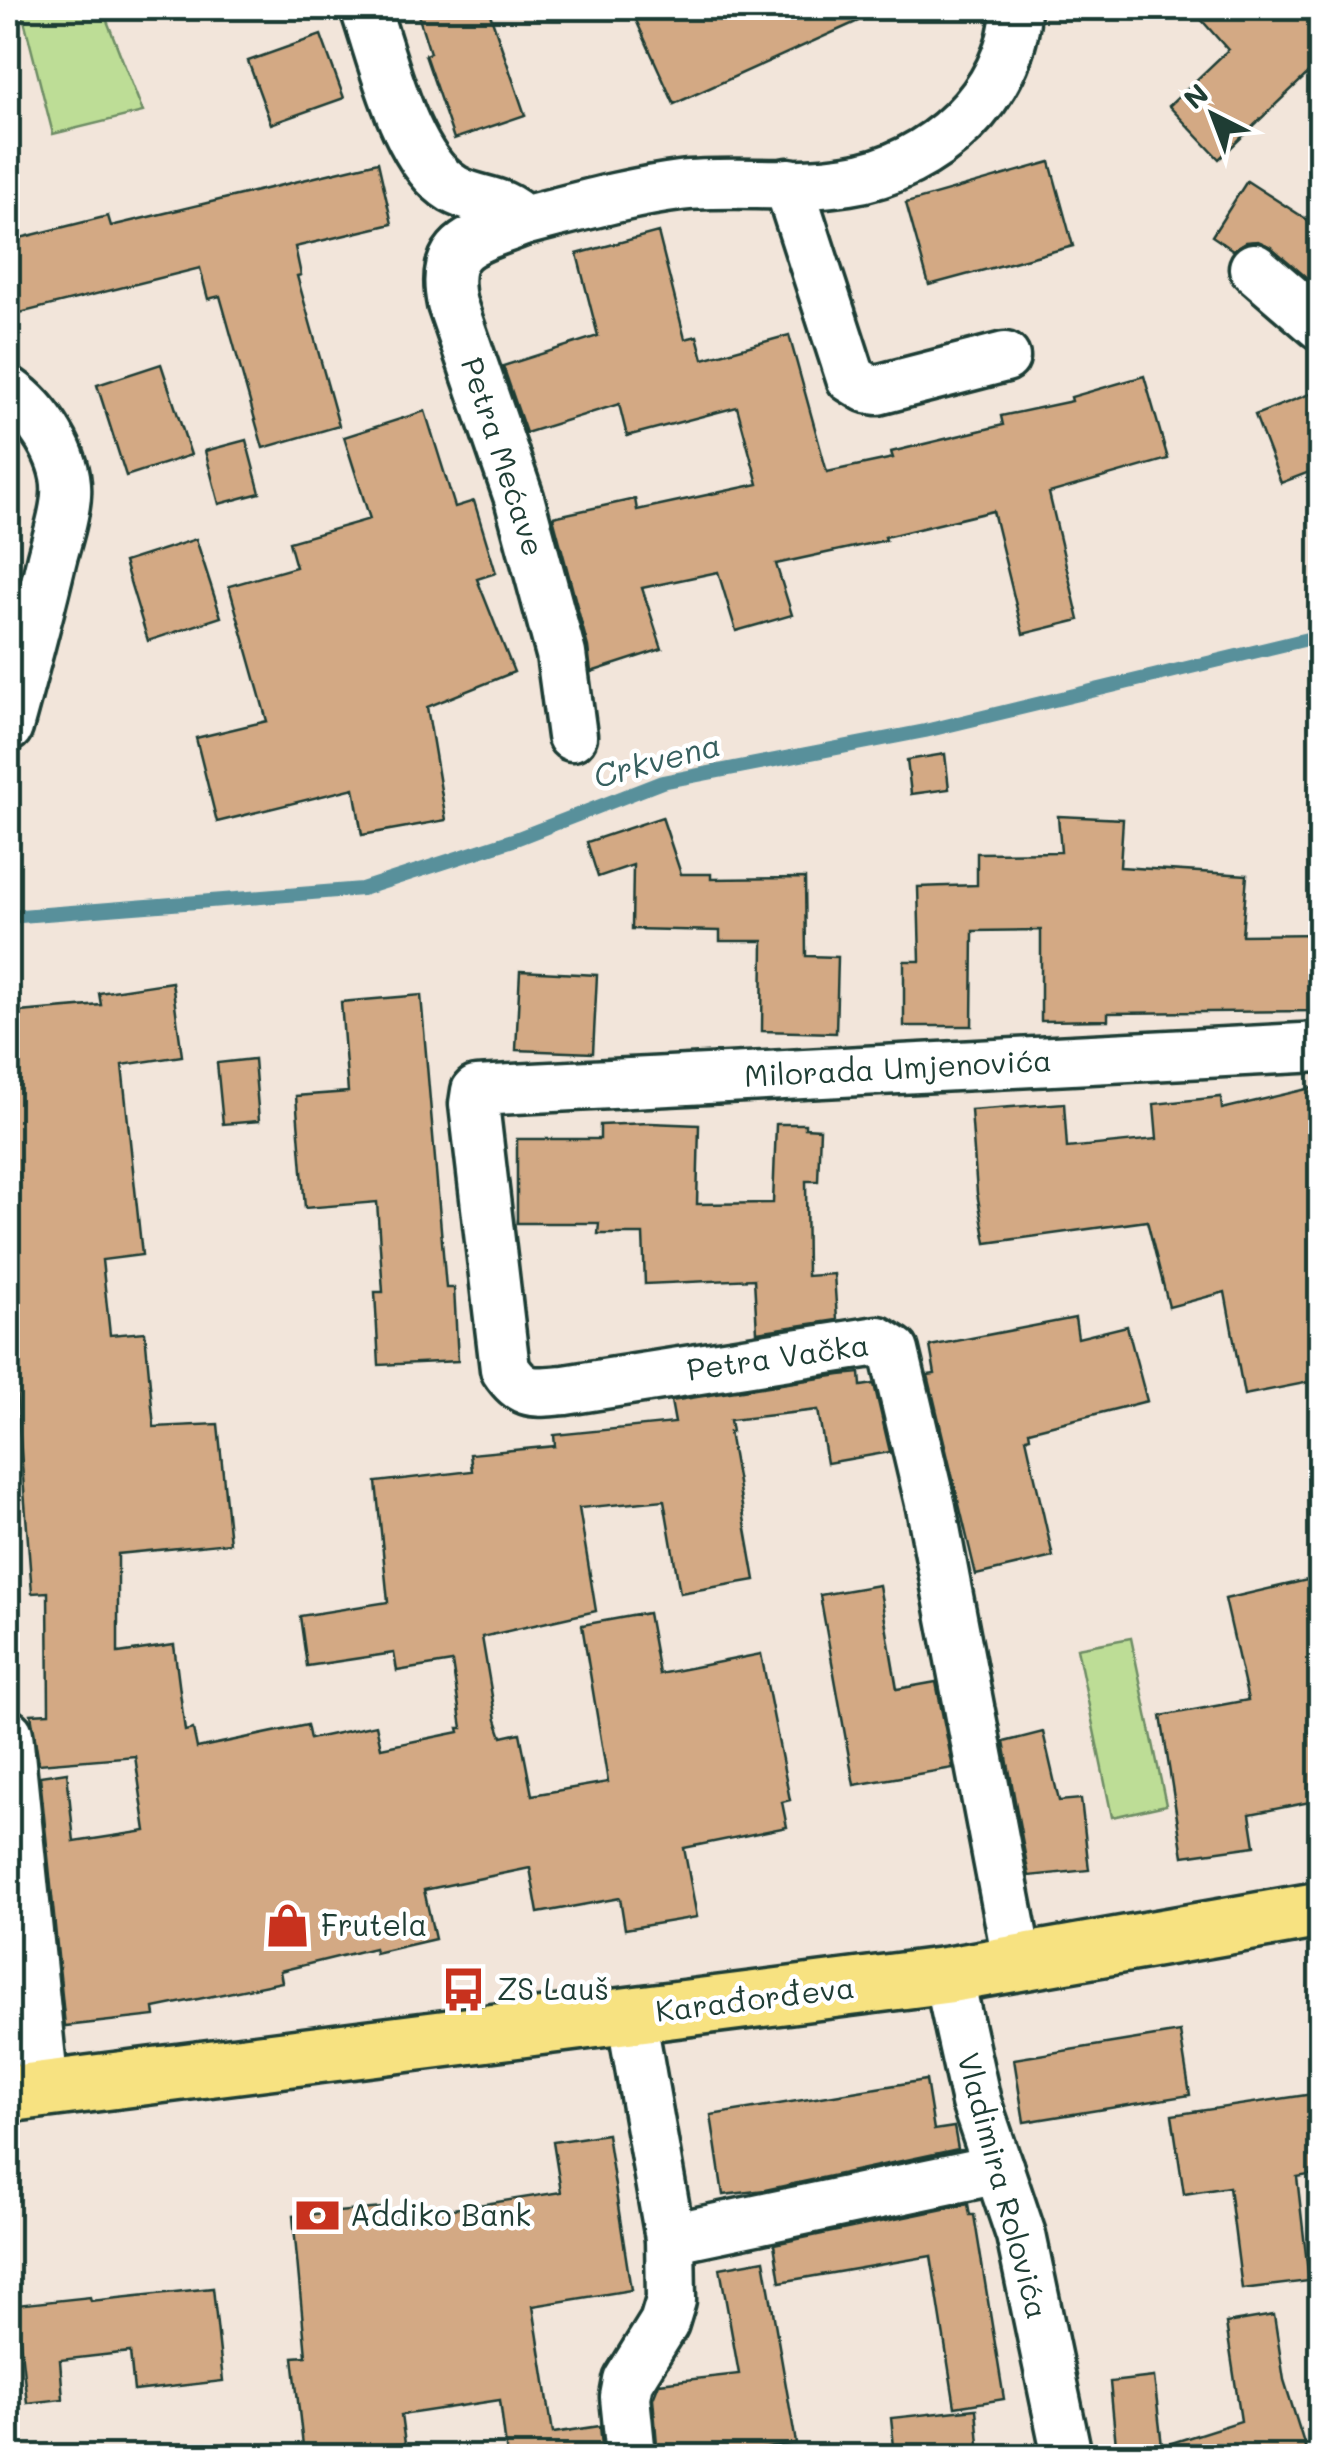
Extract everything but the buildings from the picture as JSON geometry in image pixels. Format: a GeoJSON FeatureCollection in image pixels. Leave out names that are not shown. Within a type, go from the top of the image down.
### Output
{"type":"FeatureCollection","features":[{"type":"Feature","properties":{"kind":"main road","name":"Karađorđeva"},"geometry":{"type":"LineString","coordinates":[[26,2092],[948,1975],[1320,1910]]}},
{"type":"Feature","properties":{"kind":"street"},"geometry":{"type":"LineString","coordinates":[[365,8],[417,151],[451,188],[472,198],[509,206],[523,221]]}},
{"type":"Feature","properties":{"kind":"street","name":"Petra Mećave"},"geometry":{"type":"LineString","coordinates":[[572,736],[560,654],[520,498],[452,304],[446,277],[456,252],[523,221],[630,193],[684,186],[849,180],[889,168],[952,131],[995,86],[1006,64],[1016,8]]}},
{"type":"Feature","properties":{"kind":"street"},"geometry":{"type":"LineString","coordinates":[[788,183],[851,378],[877,390],[1005,357]]}},
{"type":"Feature","properties":{"kind":"street"},"geometry":{"type":"LineString","coordinates":[[1254,268],[1320,325]]}},
{"type":"Feature","properties":{"kind":"street"},"geometry":{"type":"LineString","coordinates":[[8,391],[20,399],[52,444],[63,466],[67,493],[8,727]]}},
{"type":"Feature","properties":{"kind":"street","name":"Milorada Umjenovića"},"geometry":{"type":"LineString","coordinates":[[476,1091],[1320,1047]]}},
{"type":"Feature","properties":{"kind":"street","name":"Petra Vačka"},"geometry":{"type":"LineString","coordinates":[[476,1091],[474,1104],[506,1369],[515,1384],[529,1392],[564,1390],[878,1341],[894,1350],[931,1507],[1018,1964]]}},
{"type":"Feature","properties":{"kind":"street"},"geometry":{"type":"LineString","coordinates":[[8,1734],[26,2092]]}},
{"type":"Feature","properties":{"kind":"street","name":"Vladimira Rolovića"},"geometry":{"type":"LineString","coordinates":[[948,1975],[976,2102],[1021,2235],[1067,2456]]}},
{"type":"Feature","properties":{"kind":"street"},"geometry":{"type":"LineString","coordinates":[[631,2016],[670,2238],[671,2300],[664,2324],[628,2381],[624,2397],[632,2456]]}},
{"type":"Feature","properties":{"kind":"street"},"geometry":{"type":"LineString","coordinates":[[670,2238],[999,2169]]}},
{"type":"Feature","properties":{"kind":"green space"},"geometry":{"type":"Polygon","coordinates":[[[21,8],[102,8],[143,112],[53,134],[21,8]]]}},
{"type":"Feature","properties":{"kind":"green space"},"geometry":{"type":"Polygon","coordinates":[[[1131,1638],[1166,1805],[1112,1817],[1077,1648],[1131,1638]]]}},
{"type":"Feature","properties":{"kind":"waterway","name":"Crkvena"},"geometry":{"type":"LineString","coordinates":[[8,917],[362,889],[513,840],[662,782],[925,731],[1320,636]]}},
{"type":"Feature","properties":{"kind":"place","name":"Frutela"},"geometry":{"type":"Point","coordinates":[288,1926]}},
{"type":"Feature","properties":{"kind":"place","name":"ZS Lauš"},"geometry":{"type":"Point","coordinates":[464,1990]}},
{"type":"Feature","properties":{"kind":"place","name":"Addiko Bank"},"geometry":{"type":"Point","coordinates":[317,2216]}}]}
